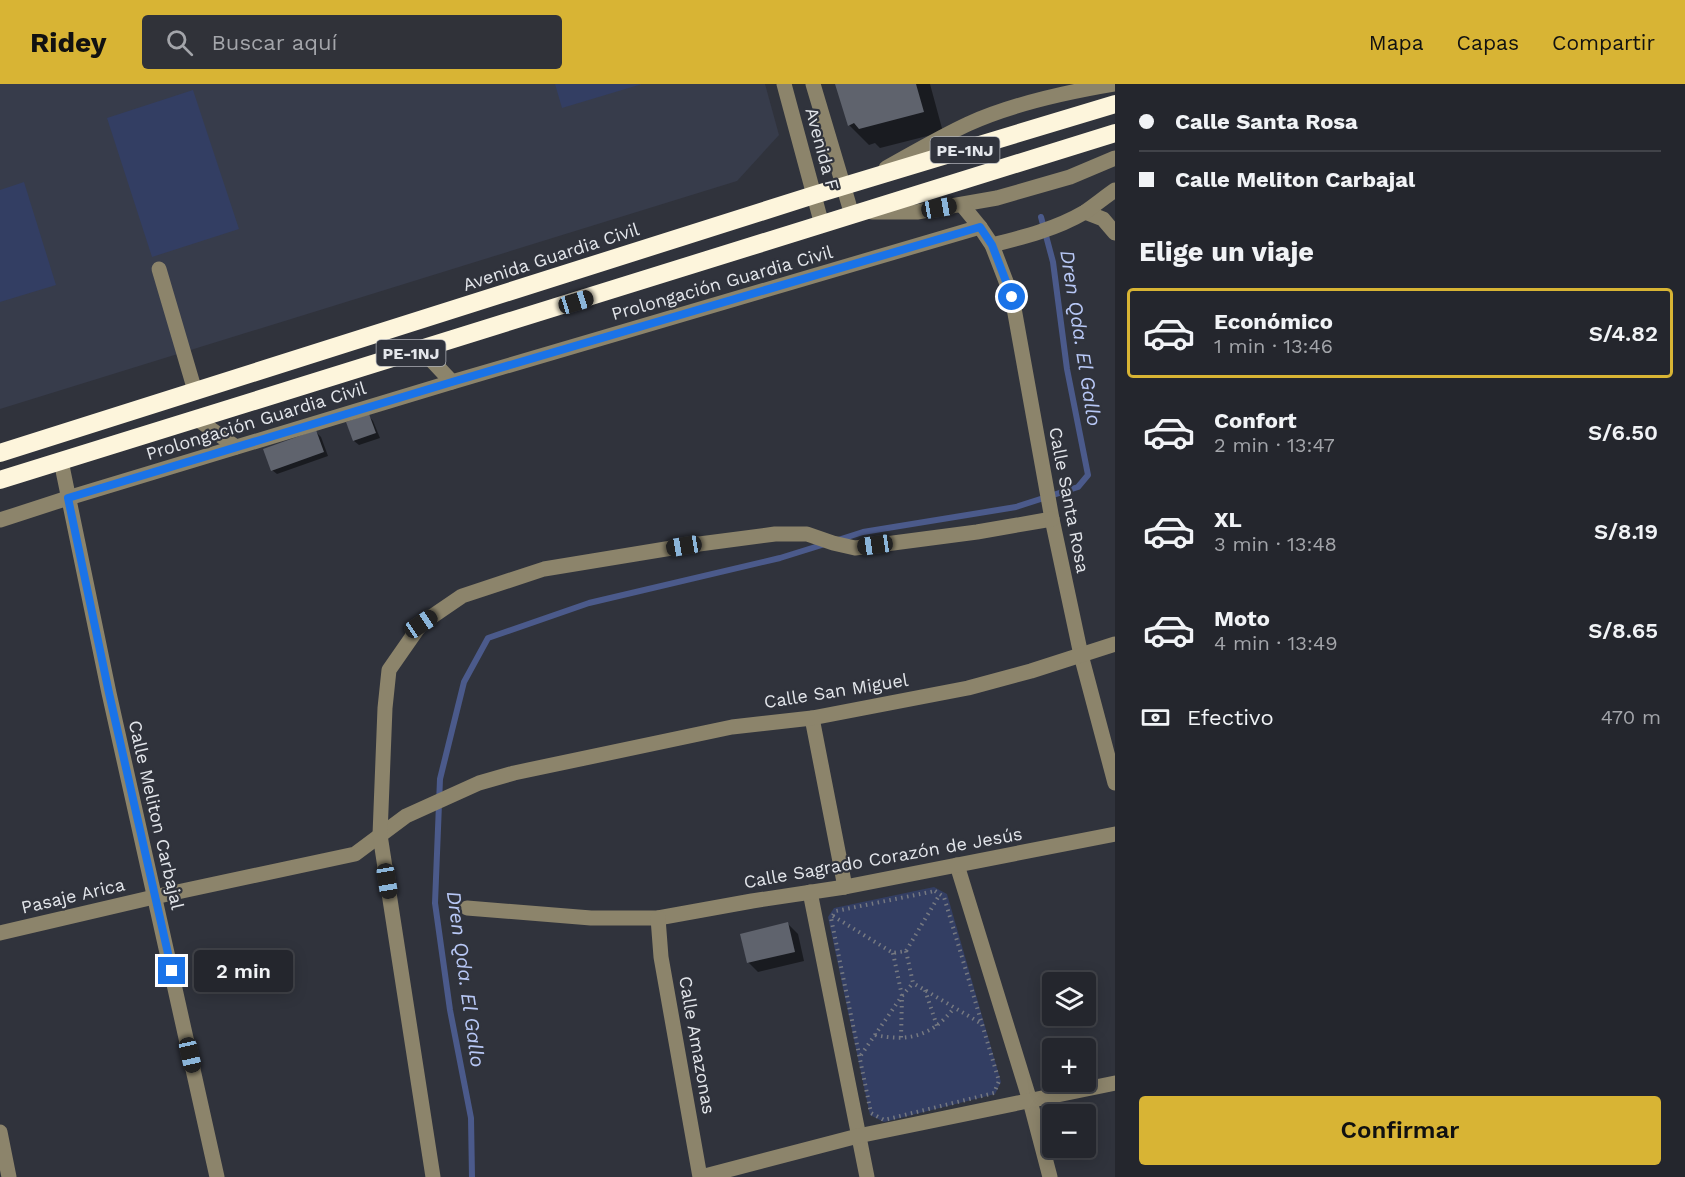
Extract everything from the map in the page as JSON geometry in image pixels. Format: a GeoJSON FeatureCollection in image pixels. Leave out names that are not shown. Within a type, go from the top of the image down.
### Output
{"type":"FeatureCollection","features":[{"type":"Feature","properties":{"kind":"highway","name":"Avenida Guardia Civil"},"geometry":{"type":"LineString","coordinates":[[0,453],[814,195],[1115,104]]}},
{"type":"Feature","properties":{"kind":"highway","name":"PE-1NJ"},"geometry":{"type":"LineString","coordinates":[[0,480],[1115,133]]}},
{"type":"Feature","properties":{"kind":"street","name":"Avenida F"},"geometry":{"type":"LineString","coordinates":[[784,84],[822,225]]}},
{"type":"Feature","properties":{"kind":"street","name":"Avenida F"},"geometry":{"type":"LineString","coordinates":[[813,84],[851,185],[857,213]]}},
{"type":"Feature","properties":{"kind":"street"},"geometry":{"type":"LineString","coordinates":[[851,185],[969,124],[1021,105],[1115,84]]}},
{"type":"Feature","properties":{"kind":"street"},"geometry":{"type":"LineString","coordinates":[[857,213],[917,212],[997,198],[1070,177],[1115,158]]}},
{"type":"Feature","properties":{"kind":"street"},"geometry":{"type":"LineString","coordinates":[[992,245],[1058,226],[1085,212],[1115,190]]}},
{"type":"Feature","properties":{"kind":"street"},"geometry":{"type":"LineString","coordinates":[[962,205],[980,227]]}},
{"type":"Feature","properties":{"kind":"street"},"geometry":{"type":"LineString","coordinates":[[1085,212],[1103,219],[1115,233]]}},
{"type":"Feature","properties":{"kind":"street","name":"Calle Santa Rosa"},"geometry":{"type":"LineString","coordinates":[[980,227],[992,245],[1012,297],[1052,519],[1081,655],[1115,783]]}},
{"type":"Feature","properties":{"kind":"street","name":"Prolongación Guardia Civil"},"geometry":{"type":"LineString","coordinates":[[0,520],[452,382],[980,227]]}},
{"type":"Feature","properties":{"kind":"street"},"geometry":{"type":"LineString","coordinates":[[159,269],[195,391]]}},
{"type":"Feature","properties":{"kind":"street"},"geometry":{"type":"LineString","coordinates":[[421,349],[452,382]]}},
{"type":"Feature","properties":{"kind":"street"},"geometry":{"type":"LineString","coordinates":[[197,419],[236,447]]}},
{"type":"Feature","properties":{"kind":"street","name":"Calle Meliton Carbajal"},"geometry":{"type":"LineString","coordinates":[[61,461],[111,704],[217,1177]]}},
{"type":"Feature","properties":{"kind":"street"},"geometry":{"type":"LineString","coordinates":[[434,1177],[380,835],[385,708],[389,670],[421,624],[462,596],[544,569],[775,534],[807,534],[855,548],[977,532],[1052,519]]}},
{"type":"Feature","properties":{"kind":"street","name":"Calle San Miguel"},"geometry":{"type":"LineString","coordinates":[[380,835],[406,816],[478,783],[514,772],[732,727],[812,718],[968,688],[1115,644]]}},
{"type":"Feature","properties":{"kind":"street"},"geometry":{"type":"LineString","coordinates":[[812,718],[845,887]]}},
{"type":"Feature","properties":{"kind":"street","name":"Calle Sagrado Corazón de Jesús"},"geometry":{"type":"LineString","coordinates":[[466,908],[591,918],[658,918],[845,887],[1115,834]]}},
{"type":"Feature","properties":{"kind":"street","name":"Pasaje Arica"},"geometry":{"type":"LineString","coordinates":[[0,933],[355,854],[380,835]]}},
{"type":"Feature","properties":{"kind":"street"},"geometry":{"type":"LineString","coordinates":[[957,865],[1030,1101],[1050,1177]]}},
{"type":"Feature","properties":{"kind":"street"},"geometry":{"type":"LineString","coordinates":[[810,892],[867,1177]]}},
{"type":"Feature","properties":{"kind":"street","name":"Calle Amazonas"},"geometry":{"type":"LineString","coordinates":[[658,918],[661,957],[701,1177]]}},
{"type":"Feature","properties":{"kind":"street"},"geometry":{"type":"LineString","coordinates":[[701,1177],[858,1136],[1115,1083]]}},
{"type":"Feature","properties":{"kind":"street"},"geometry":{"type":"LineString","coordinates":[[0,1132],[9,1177]]}},
{"type":"Feature","properties":{"kind":"path"},"geometry":{"type":"LineString","coordinates":[[935,891],[940,894],[945,897],[999,1081],[994,1092],[884,1120],[871,1113],[831,918],[836,911],[935,891]]}},
{"type":"Feature","properties":{"kind":"path"},"geometry":{"type":"LineString","coordinates":[[940,894],[906,951],[913,983],[983,1025]]}},
{"type":"Feature","properties":{"kind":"path"},"geometry":{"type":"LineString","coordinates":[[832,916],[892,953],[906,951]]}},
{"type":"Feature","properties":{"kind":"path"},"geometry":{"type":"LineString","coordinates":[[892,953],[902,996],[901,1038]]}},
{"type":"Feature","properties":{"kind":"path"},"geometry":{"type":"LineString","coordinates":[[860,1057],[913,983]]}},
{"type":"Feature","properties":{"kind":"path"},"geometry":{"type":"LineString","coordinates":[[925,990],[938,1026]]}},
{"type":"Feature","properties":{"kind":"path"},"geometry":{"type":"LineString","coordinates":[[875,1035],[901,1038],[915,1036],[938,1026],[954,1008]]}},
{"type":"Feature","properties":{"kind":"shaded area"},"geometry":{"type":"Polygon","coordinates":[[[0,84],[765,84],[779,135],[737,181],[0,409],[0,84]]]}},
{"type":"Feature","properties":{"kind":"shaded area"},"geometry":{"type":"Polygon","coordinates":[[[555,84],[642,84],[562,108],[555,84]]]}},
{"type":"Feature","properties":{"kind":"shaded area"},"geometry":{"type":"Polygon","coordinates":[[[193,90],[239,229],[152,257],[107,118],[193,90]]]}},
{"type":"Feature","properties":{"kind":"shaded area"},"geometry":{"type":"Polygon","coordinates":[[[24,182],[56,285],[0,302],[0,190],[24,182]]]}},
{"type":"Feature","properties":{"kind":"shaded area"},"geometry":{"type":"Polygon","coordinates":[[[934,887],[947,894],[1001,1082],[995,1094],[884,1122],[870,1115],[828,917],[834,908],[934,887]]]}},
{"type":"Feature","properties":{"kind":"building"},"geometry":{"type":"Polygon","coordinates":[[[835,84],[916,84],[924,112],[859,129],[854,123],[848,126],[835,84]]]}},
{"type":"Feature","properties":{"kind":"building"},"geometry":{"type":"Polygon","coordinates":[[[369,414],[376,433],[353,441],[346,422],[369,414]]]}},
{"type":"Feature","properties":{"kind":"building"},"geometry":{"type":"Polygon","coordinates":[[[316,430],[324,452],[271,471],[263,449],[316,430]]]}},
{"type":"Feature","properties":{"kind":"building"},"geometry":{"type":"Polygon","coordinates":[[[788,922],[795,952],[747,963],[740,934],[788,922]]]}},
{"type":"Feature","properties":{"kind":"waterway","name":"Dren Qda. El Gallo"},"geometry":{"type":"LineString","coordinates":[[838,540],[863,532],[1016,507],[1078,487],[1088,475],[1067,369],[1053,262],[1041,217]]}},
{"type":"Feature","properties":{"kind":"waterway","name":"Dren Qda. El Gallo"},"geometry":{"type":"LineString","coordinates":[[472,1177],[471,1118],[450,1010],[435,903],[440,779],[464,682],[488,638],[589,603],[780,558],[825,544]]}},
{"type":"Feature","properties":{"kind":"route"},"geometry":{"type":"LineString","coordinates":[[172,971],[109,693],[68,498],[452,382],[980,227],[992,245],[1012,297]]}}]}
